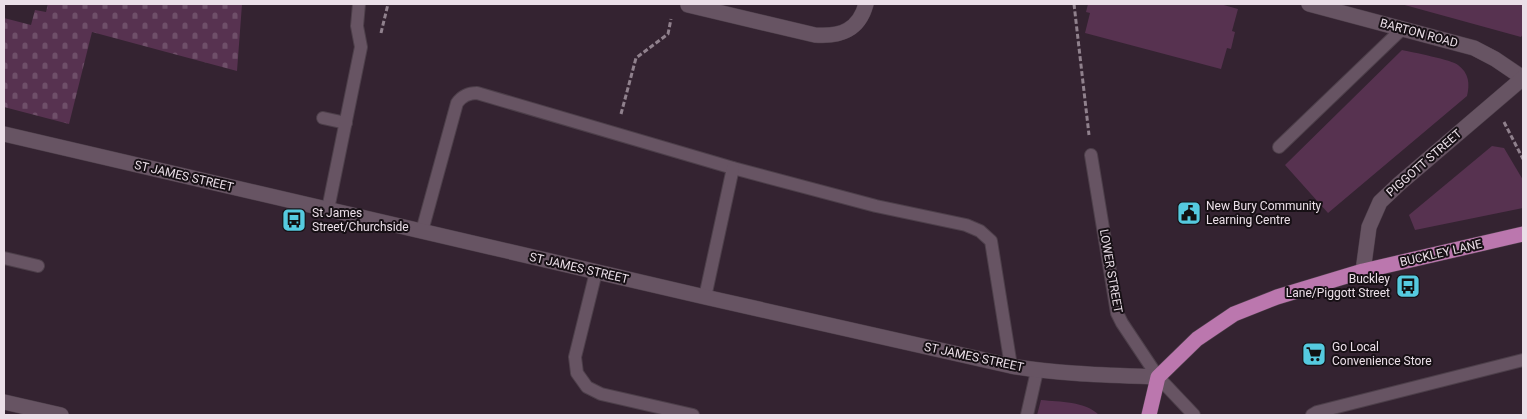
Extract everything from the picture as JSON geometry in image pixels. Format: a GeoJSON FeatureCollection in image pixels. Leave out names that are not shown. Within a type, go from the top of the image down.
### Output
{"type":"FeatureCollection","features":[{"type":"Feature","properties":{"kind":"main road","name":"BUCKLEY LANE"},"geometry":{"type":"LineString","coordinates":[[1158,377],[1196,339],[1234,314],[1277,297],[1363,271],[1523,234]]}},
{"type":"Feature","properties":{"kind":"main road"},"geometry":{"type":"LineString","coordinates":[[1149,415],[1158,377]]}},
{"type":"Feature","properties":{"kind":"street"},"geometry":{"type":"LineString","coordinates":[[688,5],[815,36],[826,36],[840,34],[851,29],[860,21],[866,4]]}},
{"type":"Feature","properties":{"kind":"street","name":"BARTON ROAD"},"geometry":{"type":"LineString","coordinates":[[1309,4],[1474,48],[1495,58],[1523,78]]}},
{"type":"Feature","properties":{"kind":"street","name":"PIGGOTT STREET"},"geometry":{"type":"LineString","coordinates":[[1363,271],[1369,227],[1380,202],[1523,78]]}},
{"type":"Feature","properties":{"kind":"street","name":"ST JAMES STREET"},"geometry":{"type":"LineString","coordinates":[[4,134],[596,272],[1011,366],[1072,374],[1158,377]]}},
{"type":"Feature","properties":{"kind":"street"},"geometry":{"type":"LineString","coordinates":[[4,402],[61,415]]}},
{"type":"Feature","properties":{"kind":"lane"},"geometry":{"type":"LineString","coordinates":[[328,210],[361,47],[357,26],[359,4]]}},
{"type":"Feature","properties":{"kind":"lane"},"geometry":{"type":"LineString","coordinates":[[1279,147],[1402,29]]}},
{"type":"Feature","properties":{"kind":"lane"},"geometry":{"type":"LineString","coordinates":[[422,231],[457,103],[465,96],[477,93],[733,168],[876,206],[966,225],[980,231],[991,241],[1011,366]]}},
{"type":"Feature","properties":{"kind":"lane"},"geometry":{"type":"LineString","coordinates":[[323,118],[346,123]]}},
{"type":"Feature","properties":{"kind":"lane","name":"LOWER STREET"},"geometry":{"type":"LineString","coordinates":[[1091,155],[1117,313],[1158,377],[1194,415]]}},
{"type":"Feature","properties":{"kind":"lane"},"geometry":{"type":"LineString","coordinates":[[705,297],[733,168]]}},
{"type":"Feature","properties":{"kind":"lane"},"geometry":{"type":"LineString","coordinates":[[4,258],[38,266]]}},
{"type":"Feature","properties":{"kind":"lane"},"geometry":{"type":"LineString","coordinates":[[596,272],[575,357],[577,373],[587,387],[601,394],[693,415]]}},
{"type":"Feature","properties":{"kind":"lane"},"geometry":{"type":"LineString","coordinates":[[1312,415],[1317,412],[1523,360]]}},
{"type":"Feature","properties":{"kind":"lane"},"geometry":{"type":"LineString","coordinates":[[1027,415],[1038,371]]}},
{"type":"Feature","properties":{"kind":"path"},"geometry":{"type":"LineString","coordinates":[[1074,4],[1091,155]]}},
{"type":"Feature","properties":{"kind":"path"},"geometry":{"type":"LineString","coordinates":[[616,134],[636,58],[668,34],[673,11]]}},
{"type":"Feature","properties":{"kind":"path"},"geometry":{"type":"LineString","coordinates":[[1493,103],[1523,159]]}},
{"type":"Feature","properties":{"kind":"green space"},"geometry":{"type":"Polygon","coordinates":[[[48,4],[242,4],[237,71],[92,32],[69,124],[4,107],[4,18],[31,25],[35,10],[46,12],[48,4]]]}},
{"type":"Feature","properties":{"kind":"green space"},"geometry":{"type":"Polygon","coordinates":[[[1088,4],[1220,4],[1238,9],[1232,31],[1235,32],[1231,49],[1227,48],[1221,69],[1085,33],[1090,13],[1086,12],[1088,4]]]}},
{"type":"Feature","properties":{"kind":"green space"},"geometry":{"type":"Polygon","coordinates":[[[1401,4],[1523,4],[1523,34],[1521,37],[1401,4]]]}},
{"type":"Feature","properties":{"kind":"green space"},"geometry":{"type":"Polygon","coordinates":[[[1402,50],[1458,65],[1462,68],[1468,79],[1467,96],[1328,213],[1285,165],[1402,50]]]}},
{"type":"Feature","properties":{"kind":"green space"},"geometry":{"type":"Polygon","coordinates":[[[1492,146],[1504,148],[1523,180],[1523,208],[1415,230],[1409,215],[1492,146]]]}},
{"type":"Feature","properties":{"kind":"green space"},"geometry":{"type":"Polygon","coordinates":[[[1041,400],[1080,405],[1093,410],[1099,415],[1037,415],[1041,400]]]}},
{"type":"Feature","properties":{"kind":"place","name":"New Bury Community Learning Centre"},"geometry":{"type":"Point","coordinates":[1189,213]}},
{"type":"Feature","properties":{"kind":"place","name":"St James Street/Churchside"},"geometry":{"type":"Point","coordinates":[294,220]}},
{"type":"Feature","properties":{"kind":"place","name":"Buckley Lane/Piggott Street"},"geometry":{"type":"Point","coordinates":[1408,286]}},
{"type":"Feature","properties":{"kind":"place","name":"Go Local Convenience Store"},"geometry":{"type":"Point","coordinates":[1314,354]}}]}
